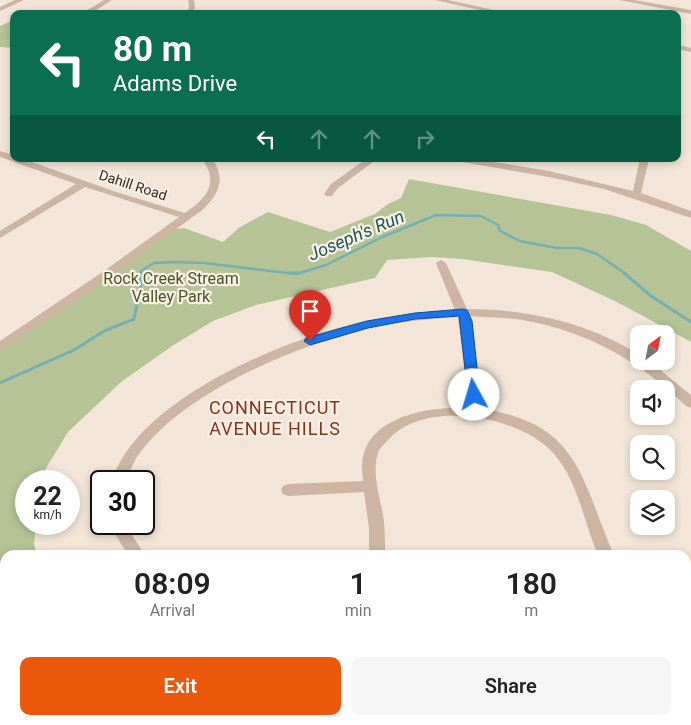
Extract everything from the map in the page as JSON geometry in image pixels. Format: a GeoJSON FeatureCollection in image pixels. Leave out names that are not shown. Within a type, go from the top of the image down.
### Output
{"type":"FeatureCollection","features":[{"type":"Feature","properties":{"kind":"street"},"geometry":{"type":"LineString","coordinates":[[0,9],[21,0]]}},
{"type":"Feature","properties":{"kind":"street"},"geometry":{"type":"LineString","coordinates":[[91,10],[109,0]]}},
{"type":"Feature","properties":{"kind":"street"},"geometry":{"type":"LineString","coordinates":[[438,0],[489,10]]}},
{"type":"Feature","properties":{"kind":"street"},"geometry":{"type":"LineString","coordinates":[[622,0],[680,10]]}},
{"type":"Feature","properties":{"kind":"street","name":"Dahill Road"},"geometry":{"type":"LineString","coordinates":[[25,162],[83,184],[186,216]]}},
{"type":"Feature","properties":{"kind":"street"},"geometry":{"type":"LineString","coordinates":[[0,347],[121,265],[203,204],[215,188],[216,175],[213,162]]}},
{"type":"Feature","properties":{"kind":"street"},"geometry":{"type":"LineString","coordinates":[[329,194],[334,186],[368,162]]}},
{"type":"Feature","properties":{"kind":"street"},"geometry":{"type":"LineString","coordinates":[[500,162],[584,180],[636,194],[691,215]]}},
{"type":"Feature","properties":{"kind":"street"},"geometry":{"type":"LineString","coordinates":[[636,194],[644,162]]}},
{"type":"Feature","properties":{"kind":"street"},"geometry":{"type":"LineString","coordinates":[[2,232],[83,184]]}},
{"type":"Feature","properties":{"kind":"street"},"geometry":{"type":"LineString","coordinates":[[441,263],[466,321],[476,413]]}},
{"type":"Feature","properties":{"kind":"street"},"geometry":{"type":"LineString","coordinates":[[124,470],[132,452],[147,435],[196,396],[233,374],[323,336],[367,324],[396,319],[463,312],[504,314],[555,324],[624,350],[676,388],[691,403]]}},
{"type":"Feature","properties":{"kind":"street"},"geometry":{"type":"LineString","coordinates":[[377,550],[377,530],[369,466],[371,451],[383,435],[396,423],[423,414],[476,413],[506,419],[536,432],[558,449],[570,464],[604,550]]}},
{"type":"Feature","properties":{"kind":"street"},"geometry":{"type":"LineString","coordinates":[[288,490],[371,486]]}},
{"type":"Feature","properties":{"kind":"street"},"geometry":{"type":"LineString","coordinates":[[125,535],[134,550]]}},
{"type":"Feature","properties":{"kind":"green space"},"geometry":{"type":"Polygon","coordinates":[[[10,22],[10,48],[0,47],[0,26],[10,22]]]}},
{"type":"Feature","properties":{"kind":"green space","name":"Rock Creek Stream Valley Park"},"geometry":{"type":"Polygon","coordinates":[[[409,179],[611,215],[646,225],[691,251],[691,342],[675,333],[675,325],[660,325],[617,302],[552,272],[462,259],[432,257],[387,260],[375,278],[256,305],[213,321],[172,346],[121,382],[68,432],[45,470],[15,470],[15,535],[35,535],[36,550],[0,550],[0,347],[167,230],[184,228],[223,242],[240,227],[268,212],[330,232],[375,214],[388,204],[401,198],[409,179]]]}},
{"type":"Feature","properties":{"kind":"waterway","name":"Joseph's Run"},"geometry":{"type":"LineString","coordinates":[[0,383],[74,350],[104,331],[134,319],[141,285],[141,271],[154,263],[204,263],[296,274],[326,265],[380,238],[436,215],[481,216],[498,225],[500,231],[520,241],[557,248],[579,248],[597,254],[626,274]]}},
{"type":"Feature","properties":{"kind":"waterway","name":"Joseph's Run"},"geometry":{"type":"LineString","coordinates":[[289,273],[299,273]]}},
{"type":"Feature","properties":{"kind":"waterway","name":"Joseph's Run"},"geometry":{"type":"LineString","coordinates":[[624,273],[651,296],[691,322]]}},
{"type":"Feature","properties":{"kind":"district","name":"CONNECTICUT AVENUE HILLS"},"geometry":{"type":"Point","coordinates":[275,417]}},
{"type":"Feature","properties":{"kind":"route"},"geometry":{"type":"LineString","coordinates":[[310,341],[367,324],[415,316],[463,312],[466,321],[474,395]]}}]}
